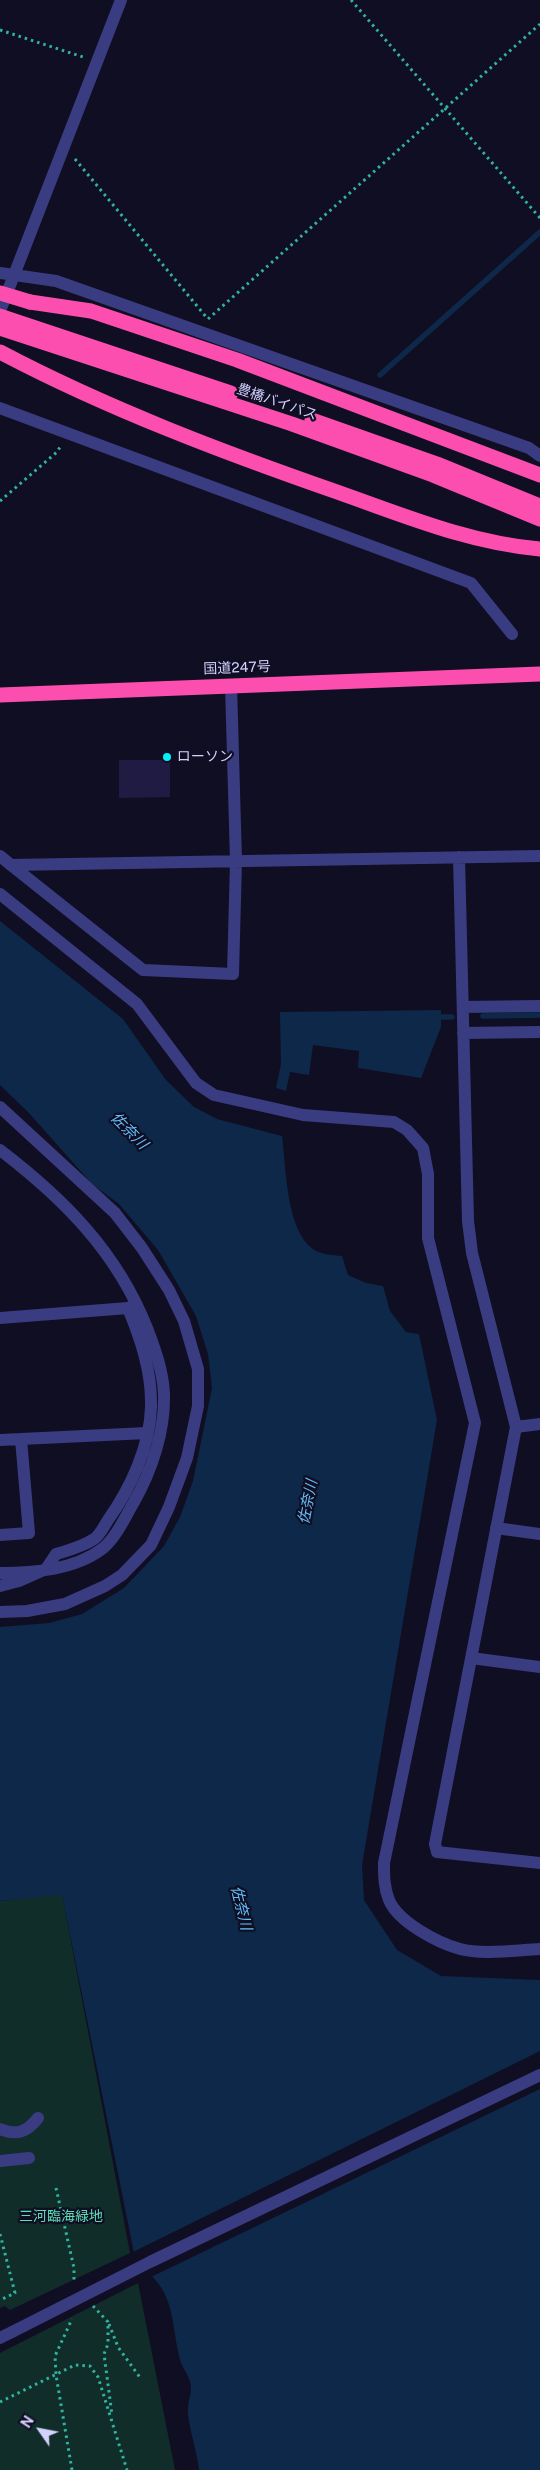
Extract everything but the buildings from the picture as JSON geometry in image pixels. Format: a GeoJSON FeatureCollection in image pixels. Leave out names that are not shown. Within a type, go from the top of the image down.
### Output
{"type":"FeatureCollection","features":[{"type":"Feature","properties":{"kind":"highway"},"geometry":{"type":"LineString","coordinates":[[0,294],[30,302],[91,311],[228,357],[540,475]]}},
{"type":"Feature","properties":{"kind":"highway","name":"豊橋バイパス"},"geometry":{"type":"LineString","coordinates":[[0,316],[21,329],[292,424],[435,469],[540,506]]}},
{"type":"Feature","properties":{"kind":"highway","name":"豊橋バイパス"},"geometry":{"type":"LineString","coordinates":[[0,328],[21,329]]}},
{"type":"Feature","properties":{"kind":"highway"},"geometry":{"type":"LineString","coordinates":[[6,355],[235,456],[450,532],[540,549]]}},
{"type":"Feature","properties":{"kind":"highway","name":"豊橋バイパス"},"geometry":{"type":"LineString","coordinates":[[435,469],[540,519]]}},
{"type":"Feature","properties":{"kind":"highway","name":"国道247号"},"geometry":{"type":"LineString","coordinates":[[475,678],[540,674]]}},
{"type":"Feature","properties":{"kind":"highway","name":"国道247号"},"geometry":{"type":"LineString","coordinates":[[0,695],[231,685],[540,678]]}},
{"type":"Feature","properties":{"kind":"street"},"geometry":{"type":"LineString","coordinates":[[0,311],[121,0]]}},
{"type":"Feature","properties":{"kind":"street"},"geometry":{"type":"LineString","coordinates":[[0,273],[56,281],[529,448],[540,456]]}},
{"type":"Feature","properties":{"kind":"street"},"geometry":{"type":"LineString","coordinates":[[0,408],[470,583],[512,634]]}},
{"type":"Feature","properties":{"kind":"street"},"geometry":{"type":"LineString","coordinates":[[0,856],[143,970],[233,974],[236,861],[231,685]]}},
{"type":"Feature","properties":{"kind":"street"},"geometry":{"type":"LineString","coordinates":[[11,865],[540,856]]}},
{"type":"Feature","properties":{"kind":"street"},"geometry":{"type":"LineString","coordinates":[[459,858],[468,1221],[472,1253],[516,1427],[435,1844],[437,1852],[540,1863]]}},
{"type":"Feature","properties":{"kind":"street"},"geometry":{"type":"LineString","coordinates":[[0,894],[137,1004],[196,1083],[214,1095],[303,1115],[394,1122],[407,1130],[423,1148],[428,1174],[428,1238],[475,1423],[384,1863],[384,1884],[390,1902],[404,1919],[428,1936],[461,1949],[540,1949]]}},
{"type":"Feature","properties":{"kind":"street"},"geometry":{"type":"LineString","coordinates":[[463,1008],[540,1006]]}},
{"type":"Feature","properties":{"kind":"street"},"geometry":{"type":"LineString","coordinates":[[463,1033],[540,1032]]}},
{"type":"Feature","properties":{"kind":"street"},"geometry":{"type":"LineString","coordinates":[[0,1107],[115,1213],[142,1248],[169,1290],[184,1322],[198,1369],[198,1406],[187,1458],[169,1507],[151,1545],[122,1575],[89,1594],[65,1604],[27,1612],[0,1612]]}},
{"type":"Feature","properties":{"kind":"street"},"geometry":{"type":"LineString","coordinates":[[0,1150],[37,1178],[77,1218],[110,1257],[132,1305],[155,1348],[164,1393],[163,1417],[147,1478],[116,1531],[103,1548],[69,1565],[0,1573]]}},
{"type":"Feature","properties":{"kind":"street"},"geometry":{"type":"LineString","coordinates":[[0,1318],[132,1305]]}},
{"type":"Feature","properties":{"kind":"street"},"geometry":{"type":"LineString","coordinates":[[0,1586],[19,1581],[46,1569],[56,1554],[78,1548],[96,1538],[126,1492],[138,1465],[151,1409],[147,1365],[132,1305]]}},
{"type":"Feature","properties":{"kind":"street"},"geometry":{"type":"LineString","coordinates":[[516,1427],[540,1424]]}},
{"type":"Feature","properties":{"kind":"street"},"geometry":{"type":"LineString","coordinates":[[0,1440],[146,1433]]}},
{"type":"Feature","properties":{"kind":"street"},"geometry":{"type":"LineString","coordinates":[[0,1535],[29,1533],[21,1439]]}},
{"type":"Feature","properties":{"kind":"street"},"geometry":{"type":"LineString","coordinates":[[496,1528],[540,1534]]}},
{"type":"Feature","properties":{"kind":"street"},"geometry":{"type":"LineString","coordinates":[[471,1658],[540,1667]]}},
{"type":"Feature","properties":{"kind":"street"},"geometry":{"type":"LineString","coordinates":[[495,1950],[540,1945]]}},
{"type":"Feature","properties":{"kind":"street"},"geometry":{"type":"LineString","coordinates":[[0,2338],[150,2262],[540,2075]]}},
{"type":"Feature","properties":{"kind":"street"},"geometry":{"type":"LineString","coordinates":[[0,2129],[9,2133],[21,2133],[30,2129],[38,2118]]}},
{"type":"Feature","properties":{"kind":"street"},"geometry":{"type":"LineString","coordinates":[[0,2161],[29,2158]]}},
{"type":"Feature","properties":{"kind":"path"},"geometry":{"type":"LineString","coordinates":[[351,0],[540,218]]}},
{"type":"Feature","properties":{"kind":"path"},"geometry":{"type":"LineString","coordinates":[[202,333],[207,319],[540,24]]}},
{"type":"Feature","properties":{"kind":"path"},"geometry":{"type":"LineString","coordinates":[[0,30],[97,61]]}},
{"type":"Feature","properties":{"kind":"path"},"geometry":{"type":"LineString","coordinates":[[64,145],[207,319]]}},
{"type":"Feature","properties":{"kind":"path"},"geometry":{"type":"LineString","coordinates":[[0,501],[57,452],[67,432]]}},
{"type":"Feature","properties":{"kind":"path"},"geometry":{"type":"LineString","coordinates":[[56,2188],[74,2268],[81,2285]]}},
{"type":"Feature","properties":{"kind":"path"},"geometry":{"type":"LineString","coordinates":[[0,2234],[15,2293],[0,2300]]}},
{"type":"Feature","properties":{"kind":"path"},"geometry":{"type":"LineString","coordinates":[[74,2268],[74,2286]]}},
{"type":"Feature","properties":{"kind":"path"},"geometry":{"type":"LineString","coordinates":[[89,2302],[108,2322],[118,2347],[141,2379]]}},
{"type":"Feature","properties":{"kind":"path"},"geometry":{"type":"LineString","coordinates":[[72,2470],[56,2375],[55,2356],[75,2313]]}},
{"type":"Feature","properties":{"kind":"path"},"geometry":{"type":"LineString","coordinates":[[108,2322],[108,2344],[104,2354],[114,2423]]}},
{"type":"Feature","properties":{"kind":"path"},"geometry":{"type":"LineString","coordinates":[[0,2402],[75,2364],[90,2366],[98,2377],[114,2423],[127,2470]]}},
{"type":"Feature","properties":{"kind":"green space","name":"三河臨海緑地"},"geometry":{"type":"Polygon","coordinates":[[[62,1894],[130,2253],[10,2310],[5,2306],[0,2308],[0,1901],[62,1894]]]}},
{"type":"Feature","properties":{"kind":"green space"},"geometry":{"type":"Polygon","coordinates":[[[138,2283],[175,2470],[0,2470],[0,2353],[138,2283]]]}},
{"type":"Feature","properties":{"kind":"water","name":"佐奈川"},"geometry":{"type":"Polygon","coordinates":[[[0,921],[123,1019],[166,1080],[194,1107],[217,1119],[282,1136],[286,1180],[292,1213],[297,1228],[304,1240],[313,1249],[320,1252],[342,1256],[348,1275],[366,1283],[383,1286],[390,1311],[406,1332],[419,1334],[437,1420],[362,1865],[364,1900],[397,1950],[441,1976],[540,1980],[540,2470],[199,2470],[188,2414],[191,2384],[180,2360],[169,2304],[158,2283],[136,2263],[62,1895],[0,1901],[0,1627],[49,1623],[82,1614],[124,1588],[164,1546],[180,1517],[193,1481],[212,1388],[208,1354],[196,1316],[158,1250],[119,1204],[92,1184],[29,1113],[0,1085],[0,921]]]}},
{"type":"Feature","properties":{"kind":"water"},"geometry":{"type":"Polygon","coordinates":[[[441,1010],[441,1027],[421,1078],[358,1068],[359,1051],[313,1045],[309,1075],[290,1072],[286,1091],[276,1088],[281,1064],[280,1012],[441,1010]]]}},
{"type":"Feature","properties":{"kind":"pier"},"geometry":{"type":"Polygon","coordinates":[[[540,2051],[540,2089],[151,2277],[134,2264],[131,2253],[540,2051]]]}},
{"type":"Feature","properties":{"kind":"waterway"},"geometry":{"type":"LineString","coordinates":[[380,375],[540,232]]}},
{"type":"Feature","properties":{"kind":"waterway"},"geometry":{"type":"LineString","coordinates":[[483,1016],[540,1015]]}},
{"type":"Feature","properties":{"kind":"waterway"},"geometry":{"type":"LineString","coordinates":[[434,1017],[452,1017]]}},
{"type":"Feature","properties":{"kind":"place","name":"ローソン"},"geometry":{"type":"Point","coordinates":[167,757]}}]}
